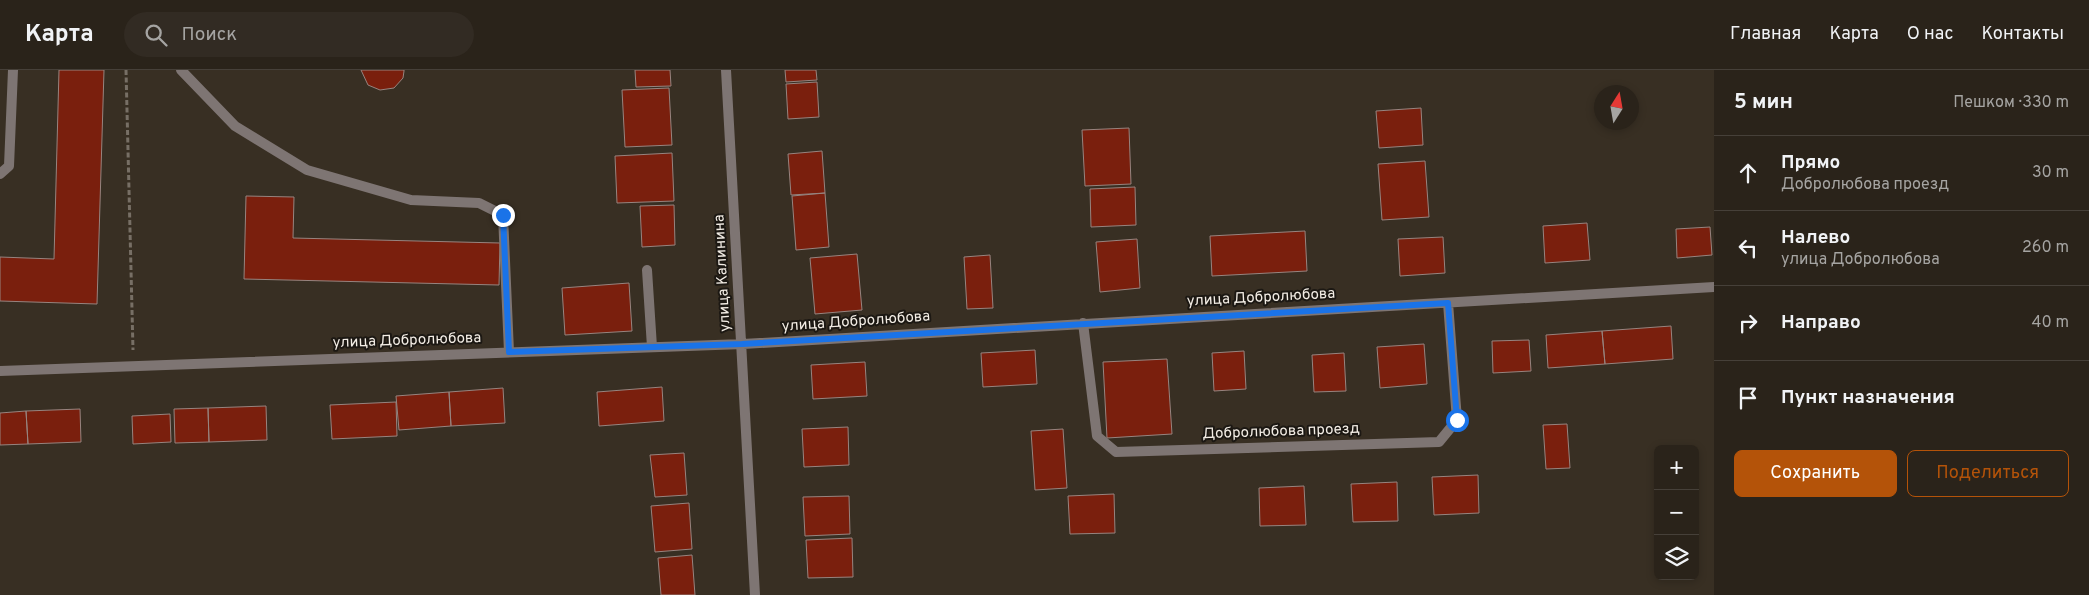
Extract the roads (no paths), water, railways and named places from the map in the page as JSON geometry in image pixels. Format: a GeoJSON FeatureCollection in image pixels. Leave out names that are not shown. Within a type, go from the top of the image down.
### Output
{"type":"FeatureCollection","features":[{"type":"Feature","properties":{"kind":"street"},"geometry":{"type":"LineString","coordinates":[[0,174],[9,166],[13,70]]}},
{"type":"Feature","properties":{"kind":"street"},"geometry":{"type":"LineString","coordinates":[[181,70],[235,126],[307,170],[411,200],[479,203],[503,215],[509,352]]}},
{"type":"Feature","properties":{"kind":"street","name":"улица Калинина"},"geometry":{"type":"LineString","coordinates":[[726,70],[755,595]]}},
{"type":"Feature","properties":{"kind":"street"},"geometry":{"type":"LineString","coordinates":[[647,270],[652,347]]}},
{"type":"Feature","properties":{"kind":"street","name":"улица Добролюбова"},"geometry":{"type":"LineString","coordinates":[[0,371],[742,344],[1714,287]]}},
{"type":"Feature","properties":{"kind":"street","name":"Добролюбова проезд"},"geometry":{"type":"LineString","coordinates":[[1083,323],[1097,436],[1116,452],[1439,442],[1457,420],[1448,303]]}}]}
